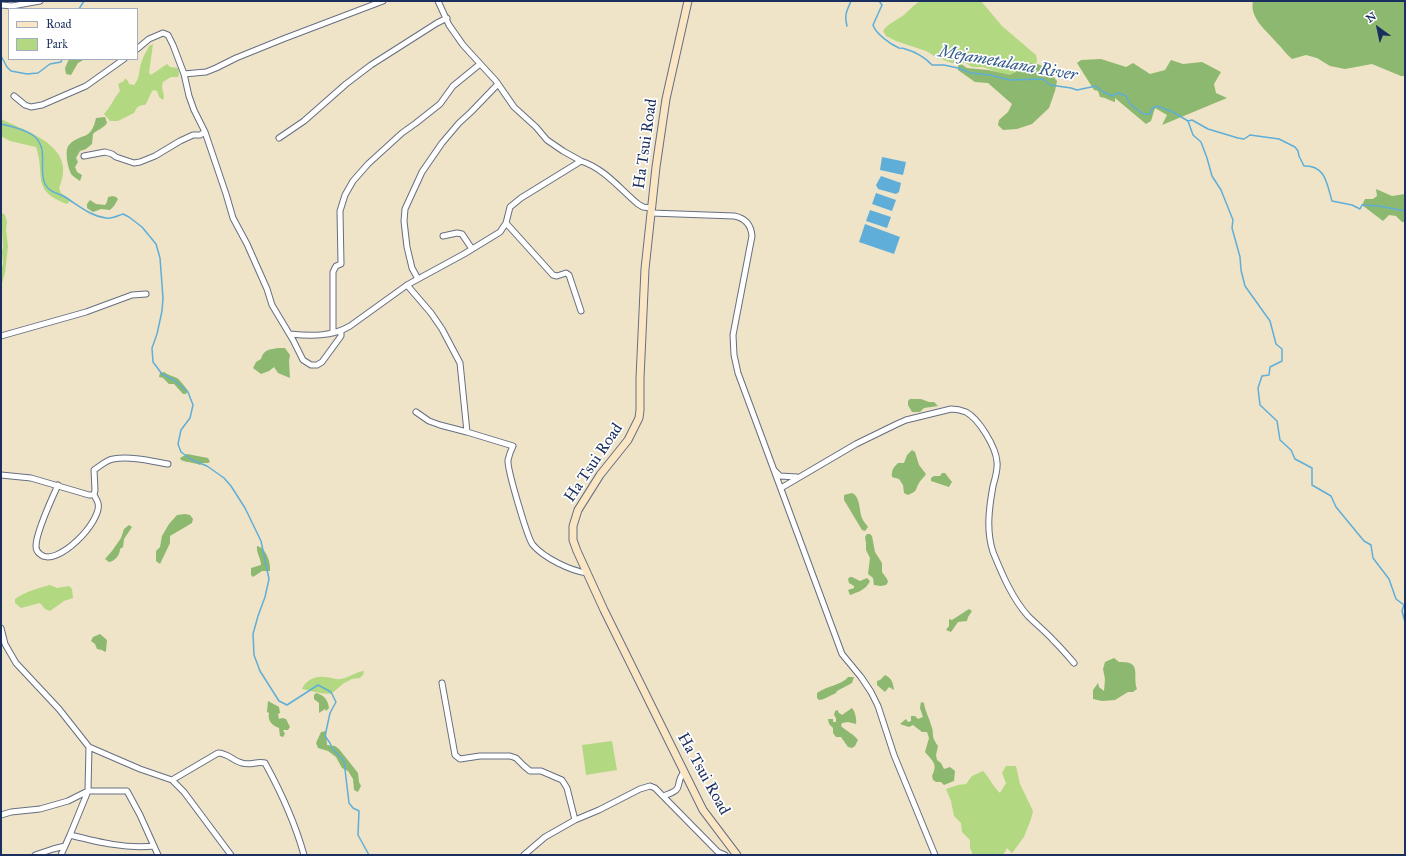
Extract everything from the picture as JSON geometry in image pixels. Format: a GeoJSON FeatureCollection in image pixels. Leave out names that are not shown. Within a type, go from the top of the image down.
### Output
{"type":"FeatureCollection","features":[{"type":"Feature","properties":{"kind":"street"},"geometry":{"type":"LineString","coordinates":[[1,5],[12,6],[40,1]]}},
{"type":"Feature","properties":{"kind":"street"},"geometry":{"type":"LineString","coordinates":[[184,74],[206,72],[283,39],[383,1]]}},
{"type":"Feature","properties":{"kind":"street"},"geometry":{"type":"LineString","coordinates":[[438,1],[449,25],[463,45],[498,84],[514,108],[536,127],[539,133],[547,140],[563,151],[597,167],[643,207],[651,210],[734,216],[741,217],[747,221],[751,228],[752,236],[732,342],[738,373],[842,654],[861,677],[878,706],[894,754],[935,855]]}},
{"type":"Feature","properties":{"kind":"street","name":"Ha Tsui Road"},"geometry":{"type":"LineString","coordinates":[[688,1],[659,138],[645,269],[639,418],[628,440],[588,493],[575,517],[572,526],[573,540],[587,573],[647,699],[703,810],[737,855]]}},
{"type":"Feature","properties":{"kind":"street"},"geometry":{"type":"LineString","coordinates":[[278,138],[304,121],[346,84],[371,65],[437,22],[447,18]]}},
{"type":"Feature","properties":{"kind":"street"},"geometry":{"type":"LineString","coordinates":[[138,48],[156,35],[163,33],[168,35],[184,74],[194,110],[205,132],[226,194],[232,218],[254,259],[272,305],[290,334],[303,360],[311,365],[317,365],[322,362],[341,336],[340,332]]}},
{"type":"Feature","properties":{"kind":"street"},"geometry":{"type":"LineString","coordinates":[[14,96],[25,105],[31,107],[42,105],[86,86],[123,60]]}},
{"type":"Feature","properties":{"kind":"street"},"geometry":{"type":"LineString","coordinates":[[333,333],[333,272],[336,266],[341,264],[340,211],[345,195],[353,181],[368,164],[402,133],[440,104],[453,86],[480,64]]}},
{"type":"Feature","properties":{"kind":"street"},"geometry":{"type":"LineString","coordinates":[[418,279],[412,268],[407,247],[404,221],[406,209],[422,172],[442,143],[459,123],[498,84]]}},
{"type":"Feature","properties":{"kind":"street"},"geometry":{"type":"LineString","coordinates":[[84,156],[105,152],[112,154],[116,158],[134,163],[140,162],[155,156],[193,135],[200,135],[205,132]]}},
{"type":"Feature","properties":{"kind":"street"},"geometry":{"type":"LineString","coordinates":[[290,334],[305,336],[340,332],[370,313],[407,285],[500,232],[506,223],[510,207],[521,198],[581,160]]}},
{"type":"Feature","properties":{"kind":"street"},"geometry":{"type":"LineString","coordinates":[[506,223],[553,275],[557,276],[566,273],[569,275],[581,312]]}},
{"type":"Feature","properties":{"kind":"street"},"geometry":{"type":"LineString","coordinates":[[751,228],[758,226]]}},
{"type":"Feature","properties":{"kind":"street"},"geometry":{"type":"LineString","coordinates":[[443,236],[457,233],[462,234],[472,249]]}},
{"type":"Feature","properties":{"kind":"street"},"geometry":{"type":"LineString","coordinates":[[407,285],[431,313],[442,329],[460,363],[467,432]]}},
{"type":"Feature","properties":{"kind":"street"},"geometry":{"type":"LineString","coordinates":[[1,336],[78,314],[132,295],[146,294]]}},
{"type":"Feature","properties":{"kind":"street"},"geometry":{"type":"LineString","coordinates":[[781,488],[856,444],[906,420],[951,409],[958,409],[967,413],[977,421],[992,446],[997,462],[989,510],[989,526],[993,551],[1004,578],[1014,596],[1028,615],[1056,642],[1074,663]]}},
{"type":"Feature","properties":{"kind":"street"},"geometry":{"type":"LineString","coordinates":[[416,412],[434,423],[513,446],[508,461],[510,473],[532,545],[562,565],[579,572],[587,573]]}},
{"type":"Feature","properties":{"kind":"street"},"geometry":{"type":"LineString","coordinates":[[58,486],[39,534],[36,546],[37,552],[43,557],[55,557],[86,532],[98,511],[98,503],[94,495],[94,470],[109,461],[124,459],[147,460],[168,464]]}},
{"type":"Feature","properties":{"kind":"street"},"geometry":{"type":"LineString","coordinates":[[774,470],[780,476],[798,477]]}},
{"type":"Feature","properties":{"kind":"street"},"geometry":{"type":"LineString","coordinates":[[1,475],[31,478],[89,495],[94,495]]}},
{"type":"Feature","properties":{"kind":"street"},"geometry":{"type":"LineString","coordinates":[[1,628],[5,644],[16,663],[59,709],[89,747],[132,766],[172,780],[184,792],[231,855]]}},
{"type":"Feature","properties":{"kind":"street"},"geometry":{"type":"LineString","coordinates":[[442,683],[455,755],[460,759],[480,756],[510,756],[516,758],[530,771],[541,771],[562,780],[567,788],[575,820]]}},
{"type":"Feature","properties":{"kind":"street"},"geometry":{"type":"LineString","coordinates":[[60,855],[88,791],[89,747]]}},
{"type":"Feature","properties":{"kind":"street"},"geometry":{"type":"LineString","coordinates":[[172,780],[218,753],[224,753],[240,763],[251,765],[259,762],[265,763],[275,781],[298,834],[304,855]]}},
{"type":"Feature","properties":{"kind":"street"},"geometry":{"type":"LineString","coordinates":[[663,796],[674,792],[679,788],[680,777],[684,772]]}},
{"type":"Feature","properties":{"kind":"street"},"geometry":{"type":"LineString","coordinates":[[524,855],[545,837],[575,820],[599,810],[640,789],[650,786],[655,788],[718,852],[725,855]]}},
{"type":"Feature","properties":{"kind":"street"},"geometry":{"type":"LineString","coordinates":[[1,815],[11,812],[40,809],[68,801],[88,791],[127,791],[140,815],[158,855]]}},
{"type":"Feature","properties":{"kind":"street"},"geometry":{"type":"LineString","coordinates":[[70,835],[118,845],[143,847],[154,846]]}},
{"type":"Feature","properties":{"kind":"street"},"geometry":{"type":"LineString","coordinates":[[35,855],[52,848],[65,846]]}},
{"type":"Feature","properties":{"kind":"green space"},"geometry":{"type":"Polygon","coordinates":[[[920,1],[981,1],[1002,26],[1036,55],[1036,65],[1015,77],[1004,75],[983,67],[972,67],[966,63],[952,63],[936,57],[926,51],[886,36],[883,31],[885,28],[920,1]]]}},
{"type":"Feature","properties":{"kind":"green space"},"geometry":{"type":"Polygon","coordinates":[[[1253,1],[1405,1],[1405,76],[1401,76],[1372,64],[1345,69],[1330,66],[1317,58],[1306,55],[1292,59],[1256,19],[1252,7],[1253,1]]]}},
{"type":"Feature","properties":{"kind":"green space"},"geometry":{"type":"Polygon","coordinates":[[[153,44],[149,73],[151,75],[167,64],[170,67],[178,68],[178,77],[171,77],[163,82],[163,100],[159,97],[157,91],[153,90],[145,105],[138,107],[134,113],[118,121],[110,121],[104,114],[120,91],[118,84],[124,81],[125,78],[129,84],[134,85],[138,79],[143,57],[149,46],[153,44]]]}},
{"type":"Feature","properties":{"kind":"green space"},"geometry":{"type":"Polygon","coordinates":[[[1101,59],[1126,67],[1133,63],[1150,74],[1165,70],[1171,60],[1183,64],[1202,62],[1221,72],[1214,84],[1216,93],[1227,98],[1162,125],[1167,115],[1155,108],[1151,121],[1146,124],[1115,98],[1115,102],[1100,97],[1098,91],[1094,90],[1077,63],[1081,60],[1101,59]]]}},
{"type":"Feature","properties":{"kind":"green space"},"geometry":{"type":"Polygon","coordinates":[[[69,60],[83,60],[78,63],[71,75],[66,74],[65,68],[69,60]]]}},
{"type":"Feature","properties":{"kind":"green space"},"geometry":{"type":"Polygon","coordinates":[[[958,62],[967,68],[988,70],[1010,75],[1016,72],[1021,63],[1034,63],[1042,66],[1057,81],[1049,108],[1032,124],[1017,129],[1003,130],[998,125],[999,120],[1008,112],[1012,104],[988,83],[975,82],[958,70],[958,62]]]}},
{"type":"Feature","properties":{"kind":"green space"},"geometry":{"type":"Polygon","coordinates":[[[105,117],[107,123],[93,134],[92,144],[86,149],[80,151],[76,158],[78,162],[75,167],[77,172],[82,175],[80,181],[72,175],[69,169],[67,151],[69,145],[73,141],[85,136],[91,131],[96,118],[105,117]]]}},
{"type":"Feature","properties":{"kind":"green space"},"geometry":{"type":"Polygon","coordinates":[[[1,119],[37,136],[48,143],[56,151],[62,161],[63,174],[59,188],[61,193],[71,200],[67,204],[55,199],[44,187],[41,181],[39,157],[36,147],[10,141],[1,136],[1,119]]]}},
{"type":"Feature","properties":{"kind":"green space"},"geometry":{"type":"Polygon","coordinates":[[[1376,189],[1392,196],[1405,194],[1405,222],[1402,222],[1396,216],[1389,215],[1383,221],[1362,205],[1365,199],[1373,199],[1377,196],[1376,189]]]}},
{"type":"Feature","properties":{"kind":"green space"},"geometry":{"type":"Polygon","coordinates":[[[113,196],[118,199],[110,210],[101,209],[93,212],[87,208],[87,204],[90,200],[96,204],[105,205],[108,197],[113,196]]]}},
{"type":"Feature","properties":{"kind":"green space"},"geometry":{"type":"Polygon","coordinates":[[[1,212],[5,215],[7,222],[6,230],[8,246],[5,273],[1,287],[3,247],[1,212]]]}},
{"type":"Feature","properties":{"kind":"green space"},"geometry":{"type":"Polygon","coordinates":[[[278,348],[285,348],[290,355],[290,378],[278,373],[274,367],[261,374],[253,368],[265,352],[278,348]]]}},
{"type":"Feature","properties":{"kind":"green space"},"geometry":{"type":"Polygon","coordinates":[[[164,372],[179,380],[188,391],[186,394],[183,394],[174,384],[169,384],[163,378],[159,377],[160,373],[164,372]]]}},
{"type":"Feature","properties":{"kind":"green space"},"geometry":{"type":"Polygon","coordinates":[[[910,399],[921,399],[934,402],[938,406],[924,408],[920,412],[912,412],[908,405],[908,401],[910,399]]]}},
{"type":"Feature","properties":{"kind":"green space"},"geometry":{"type":"Polygon","coordinates":[[[912,450],[915,452],[919,465],[926,474],[915,491],[908,495],[904,493],[903,485],[899,479],[892,477],[892,471],[898,463],[904,463],[907,455],[912,450]]]}},
{"type":"Feature","properties":{"kind":"green space"},"geometry":{"type":"Polygon","coordinates":[[[187,454],[208,458],[210,462],[202,463],[200,465],[181,460],[180,458],[187,454]]]}},
{"type":"Feature","properties":{"kind":"green space"},"geometry":{"type":"Polygon","coordinates":[[[942,473],[945,473],[952,482],[949,487],[931,481],[931,478],[934,476],[940,476],[942,473]]]}},
{"type":"Feature","properties":{"kind":"green space"},"geometry":{"type":"Polygon","coordinates":[[[852,493],[857,497],[862,518],[868,527],[865,531],[862,530],[844,500],[844,495],[852,493]]]}},
{"type":"Feature","properties":{"kind":"green space"},"geometry":{"type":"Polygon","coordinates":[[[177,515],[190,515],[193,519],[192,523],[170,536],[170,543],[160,564],[156,561],[156,551],[160,547],[162,536],[169,524],[177,515]]]}},
{"type":"Feature","properties":{"kind":"green space"},"geometry":{"type":"Polygon","coordinates":[[[129,525],[132,527],[124,539],[123,547],[120,549],[117,557],[109,562],[105,559],[121,538],[124,529],[129,525]]]}},
{"type":"Feature","properties":{"kind":"green space"},"geometry":{"type":"Polygon","coordinates":[[[867,534],[872,536],[875,552],[882,563],[882,572],[888,582],[886,585],[874,585],[873,578],[868,574],[870,558],[866,550],[865,537],[867,534]]]}},
{"type":"Feature","properties":{"kind":"green space"},"geometry":{"type":"Polygon","coordinates":[[[257,546],[265,552],[270,564],[270,571],[262,571],[253,577],[251,575],[251,568],[261,565],[257,546]]]}},
{"type":"Feature","properties":{"kind":"green space"},"geometry":{"type":"Polygon","coordinates":[[[850,577],[860,581],[867,578],[870,581],[864,589],[850,595],[848,590],[854,588],[854,586],[849,583],[848,579],[850,577]]]}},
{"type":"Feature","properties":{"kind":"green space"},"geometry":{"type":"Polygon","coordinates":[[[50,585],[57,588],[69,586],[72,589],[73,598],[64,601],[50,611],[45,609],[40,603],[21,608],[15,603],[15,599],[23,594],[50,585]]]}},
{"type":"Feature","properties":{"kind":"green space"},"geometry":{"type":"Polygon","coordinates":[[[969,609],[972,611],[967,621],[958,622],[951,632],[946,630],[949,626],[949,619],[952,620],[969,609]]]}},
{"type":"Feature","properties":{"kind":"green space"},"geometry":{"type":"Polygon","coordinates":[[[100,634],[107,640],[105,652],[97,649],[95,644],[91,641],[93,637],[100,634]]]}},
{"type":"Feature","properties":{"kind":"green space"},"geometry":{"type":"Polygon","coordinates":[[[1114,658],[1119,662],[1126,662],[1134,666],[1137,689],[1133,692],[1128,692],[1115,700],[1102,701],[1093,699],[1093,690],[1098,683],[1099,687],[1104,691],[1105,679],[1103,669],[1105,662],[1114,658]]]}},
{"type":"Feature","properties":{"kind":"green space"},"geometry":{"type":"Polygon","coordinates":[[[364,671],[360,678],[352,679],[344,683],[331,694],[302,689],[308,681],[314,678],[325,677],[340,679],[364,671]]]}},
{"type":"Feature","properties":{"kind":"green space"},"geometry":{"type":"Polygon","coordinates":[[[885,675],[892,681],[894,690],[889,687],[885,692],[877,685],[877,681],[885,675]]]}},
{"type":"Feature","properties":{"kind":"green space"},"geometry":{"type":"Polygon","coordinates":[[[848,677],[854,677],[852,683],[825,698],[819,700],[817,698],[817,693],[842,682],[848,677]]]}},
{"type":"Feature","properties":{"kind":"green space"},"geometry":{"type":"Polygon","coordinates":[[[316,693],[327,700],[329,708],[326,711],[325,709],[319,713],[319,703],[314,699],[314,695],[316,693]]]}},
{"type":"Feature","properties":{"kind":"green space"},"geometry":{"type":"Polygon","coordinates":[[[268,701],[279,707],[279,719],[286,719],[290,727],[288,730],[283,730],[285,734],[283,737],[280,736],[279,728],[270,721],[269,713],[267,712],[268,701]]]}},
{"type":"Feature","properties":{"kind":"green space"},"geometry":{"type":"Polygon","coordinates":[[[921,702],[924,703],[932,728],[933,737],[938,746],[936,755],[937,760],[941,763],[944,769],[950,767],[955,771],[954,781],[944,785],[941,782],[936,782],[933,780],[932,776],[935,765],[925,752],[929,738],[927,732],[922,732],[913,725],[909,727],[900,724],[906,719],[908,722],[911,721],[911,716],[915,716],[918,719],[923,717],[920,708],[921,702]]]}},
{"type":"Feature","properties":{"kind":"green space"},"geometry":{"type":"Polygon","coordinates":[[[852,708],[856,716],[856,724],[848,722],[842,723],[841,726],[858,740],[852,748],[848,747],[841,737],[836,737],[828,719],[833,719],[833,722],[836,722],[834,715],[835,711],[838,710],[838,712],[842,715],[852,708]]]}},
{"type":"Feature","properties":{"kind":"green space"},"geometry":{"type":"Polygon","coordinates":[[[326,731],[327,745],[335,746],[339,749],[358,773],[361,786],[358,792],[354,790],[353,779],[348,771],[342,768],[336,757],[328,751],[318,748],[316,743],[321,732],[326,731]]]}},
{"type":"Feature","properties":{"kind":"green space"},"geometry":{"type":"Polygon","coordinates":[[[612,741],[617,770],[586,775],[582,745],[612,741]]]}},
{"type":"Feature","properties":{"kind":"green space"},"geometry":{"type":"Polygon","coordinates":[[[1006,766],[1016,766],[1020,784],[1033,811],[1031,819],[1024,837],[1012,853],[1007,848],[1003,855],[973,855],[970,848],[970,840],[962,832],[961,823],[954,816],[951,801],[946,789],[966,784],[972,776],[983,771],[1000,793],[1006,783],[1002,773],[1006,766]]]}},
{"type":"Feature","properties":{"kind":"water"},"geometry":{"type":"Polygon","coordinates":[[[882,157],[906,162],[903,175],[880,170],[882,157]]]}},
{"type":"Feature","properties":{"kind":"water"},"geometry":{"type":"Polygon","coordinates":[[[881,176],[901,183],[899,192],[896,194],[878,189],[876,185],[881,176]]]}},
{"type":"Feature","properties":{"kind":"water"},"geometry":{"type":"Polygon","coordinates":[[[876,193],[896,200],[892,211],[872,204],[876,193]]]}},
{"type":"Feature","properties":{"kind":"water"},"geometry":{"type":"Polygon","coordinates":[[[870,210],[891,217],[887,228],[866,221],[870,210]]]}},
{"type":"Feature","properties":{"kind":"water"},"geometry":{"type":"Polygon","coordinates":[[[865,224],[900,237],[894,254],[859,242],[865,224]]]}},
{"type":"Feature","properties":{"kind":"waterway","name":"Mejametalana River"},"geometry":{"type":"LineString","coordinates":[[80,8],[84,1]]}},
{"type":"Feature","properties":{"kind":"waterway"},"geometry":{"type":"LineString","coordinates":[[847,26],[846,15],[851,1]]}},
{"type":"Feature","properties":{"kind":"waterway","name":"Mejametalana River"},"geometry":{"type":"LineString","coordinates":[[879,1],[882,5],[873,25],[877,32],[892,44],[899,48],[904,48],[916,53],[932,65],[944,65],[971,73],[990,75],[1010,80],[1043,79],[1050,85],[1077,90],[1096,86],[1112,96],[1118,93],[1126,96],[1130,104],[1143,114],[1150,114],[1152,109],[1157,106],[1173,112],[1188,121],[1192,120],[1208,129],[1238,138],[1244,139],[1250,135],[1279,139],[1295,147],[1304,166],[1317,169],[1321,172],[1327,183],[1332,201],[1352,205],[1360,209],[1362,205],[1379,206],[1405,211]]}},
{"type":"Feature","properties":{"kind":"waterway","name":"Mejametalana River"},"geometry":{"type":"LineString","coordinates":[[1,56],[11,71],[27,74],[38,73],[50,64],[61,62],[62,60]]}},
{"type":"Feature","properties":{"kind":"waterway"},"geometry":{"type":"LineString","coordinates":[[1188,121],[1193,135],[1201,142],[1212,176],[1221,190],[1233,220],[1232,228],[1240,257],[1241,270],[1245,286],[1270,321],[1276,344],[1282,349],[1282,361],[1270,367],[1269,375],[1262,376],[1258,388],[1260,405],[1277,421],[1280,440],[1291,450],[1295,459],[1312,468],[1312,485],[1331,496],[1336,507],[1364,541],[1371,545],[1373,558],[1389,579],[1396,599],[1404,605],[1402,611],[1405,622]]}},
{"type":"Feature","properties":{"kind":"waterway"},"geometry":{"type":"LineString","coordinates":[[1,124],[14,127],[28,133],[35,137],[39,142],[42,153],[43,178],[49,189],[65,197],[84,210],[100,217],[108,218],[123,214],[129,217],[142,227],[156,244],[160,258],[163,298],[157,334],[152,348],[153,362],[162,374],[174,380],[188,392],[193,405],[190,418],[181,430],[178,444],[181,452],[192,460],[207,466],[224,478],[231,486],[245,508],[261,541],[269,579],[253,634],[254,655],[260,671],[279,701],[287,705],[318,685],[331,692],[336,702],[330,713],[325,736],[332,748],[344,761],[349,803],[353,808],[359,811],[358,835],[369,855]]}}]}
